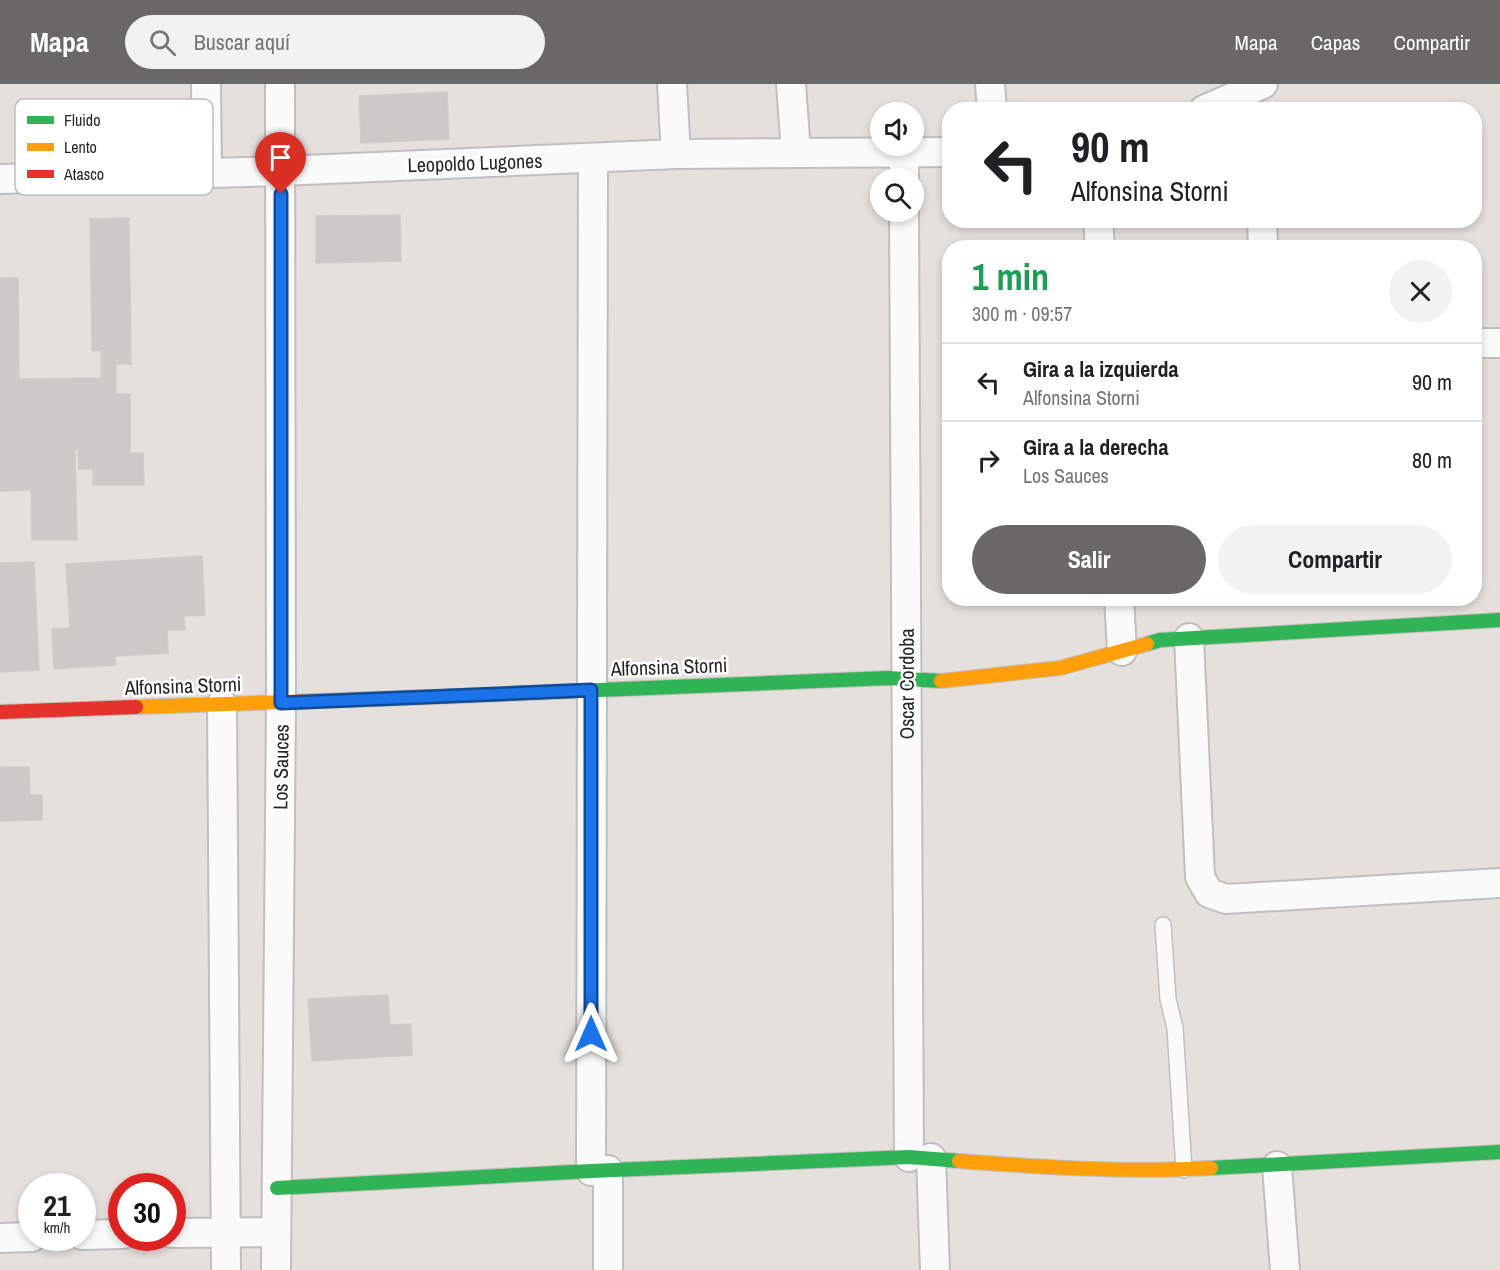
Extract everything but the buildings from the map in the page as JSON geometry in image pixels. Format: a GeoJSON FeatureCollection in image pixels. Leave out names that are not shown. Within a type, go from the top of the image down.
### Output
{"type":"FeatureCollection","features":[{"type":"Feature","properties":{"kind":"street"},"geometry":{"type":"LineString","coordinates":[[206,84],[206,99]]}},
{"type":"Feature","properties":{"kind":"street","name":"Los Sauces"},"geometry":{"type":"LineString","coordinates":[[276,1270],[281,703],[280,84]]}},
{"type":"Feature","properties":{"kind":"street"},"geometry":{"type":"LineString","coordinates":[[672,84],[676,154]]}},
{"type":"Feature","properties":{"kind":"street"},"geometry":{"type":"LineString","coordinates":[[791,84],[796,153]]}},
{"type":"Feature","properties":{"kind":"street"},"geometry":{"type":"LineString","coordinates":[[990,84],[991,102]]}},
{"type":"Feature","properties":{"kind":"street"},"geometry":{"type":"LineString","coordinates":[[1222,102],[1263,84]]}},
{"type":"Feature","properties":{"kind":"street","name":"Leopoldo Lugones"},"geometry":{"type":"LineString","coordinates":[[213,172],[676,154],[796,153],[904,165],[942,154]]}},
{"type":"Feature","properties":{"kind":"street"},"geometry":{"type":"LineString","coordinates":[[593,158],[591,690],[599,1171],[608,1270]]}},
{"type":"Feature","properties":{"kind":"street","name":"Leopoldo Lugones"},"geometry":{"type":"LineString","coordinates":[[0,178],[15,178]]}},
{"type":"Feature","properties":{"kind":"street","name":"Oscar Cordoba"},"geometry":{"type":"LineString","coordinates":[[904,222],[907,679],[920,1158],[935,1270]]}},
{"type":"Feature","properties":{"kind":"street"},"geometry":{"type":"LineString","coordinates":[[1482,343],[1500,343]]}},
{"type":"Feature","properties":{"kind":"street"},"geometry":{"type":"LineString","coordinates":[[1119,606],[1122,651]]}},
{"type":"Feature","properties":{"kind":"street","name":"Alfonsina Storni"},"geometry":{"type":"LineString","coordinates":[[0,712],[888,678],[948,681],[1060,668],[1160,640],[1500,620]]}},
{"type":"Feature","properties":{"kind":"street"},"geometry":{"type":"LineString","coordinates":[[1189,638],[1200,877],[1209,893],[1226,899],[1500,883]]}},
{"type":"Feature","properties":{"kind":"street"},"geometry":{"type":"LineString","coordinates":[[222,704],[226,1270]]}},
{"type":"Feature","properties":{"kind":"street"},"geometry":{"type":"LineString","coordinates":[[277,1188],[599,1171],[920,1158],[1050,1168],[1184,1170],[1500,1152]]}},
{"type":"Feature","properties":{"kind":"street"},"geometry":{"type":"LineString","coordinates":[[1277,1166],[1286,1270]]}},
{"type":"Feature","properties":{"kind":"street"},"geometry":{"type":"LineString","coordinates":[[186,1232],[276,1232]]}},
{"type":"Feature","properties":{"kind":"street"},"geometry":{"type":"LineString","coordinates":[[0,1238],[18,1237]]}},
{"type":"Feature","properties":{"kind":"lane"},"geometry":{"type":"LineString","coordinates":[[1163,926],[1168,999],[1175,1028],[1184,1170]]}},
{"type":"Feature","properties":{"kind":"traffic: fast"},"geometry":{"type":"LineString","coordinates":[[1147,644],[1160,640],[1500,620]]}},
{"type":"Feature","properties":{"kind":"traffic: fast"},"geometry":{"type":"LineString","coordinates":[[432,697],[888,678],[941,681]]}},
{"type":"Feature","properties":{"kind":"traffic: fast"},"geometry":{"type":"LineString","coordinates":[[1211,1168],[1500,1152]]}},
{"type":"Feature","properties":{"kind":"traffic: fast"},"geometry":{"type":"LineString","coordinates":[[277,1188],[909,1157],[959,1161]]}},
{"type":"Feature","properties":{"kind":"traffic: slow"},"geometry":{"type":"LineString","coordinates":[[941,681],[1060,668],[1147,644]]}},
{"type":"Feature","properties":{"kind":"traffic: slow"},"geometry":{"type":"LineString","coordinates":[[136,707],[432,697]]}},
{"type":"Feature","properties":{"kind":"traffic: slow"},"geometry":{"type":"LineString","coordinates":[[959,1161],[1116,1170],[1211,1168]]}},
{"type":"Feature","properties":{"kind":"traffic: jam"},"geometry":{"type":"LineString","coordinates":[[0,712],[136,707]]}},
{"type":"Feature","properties":{"kind":"route"},"geometry":{"type":"LineString","coordinates":[[281,194],[281,703],[591,690],[591,1034]]}}]}
